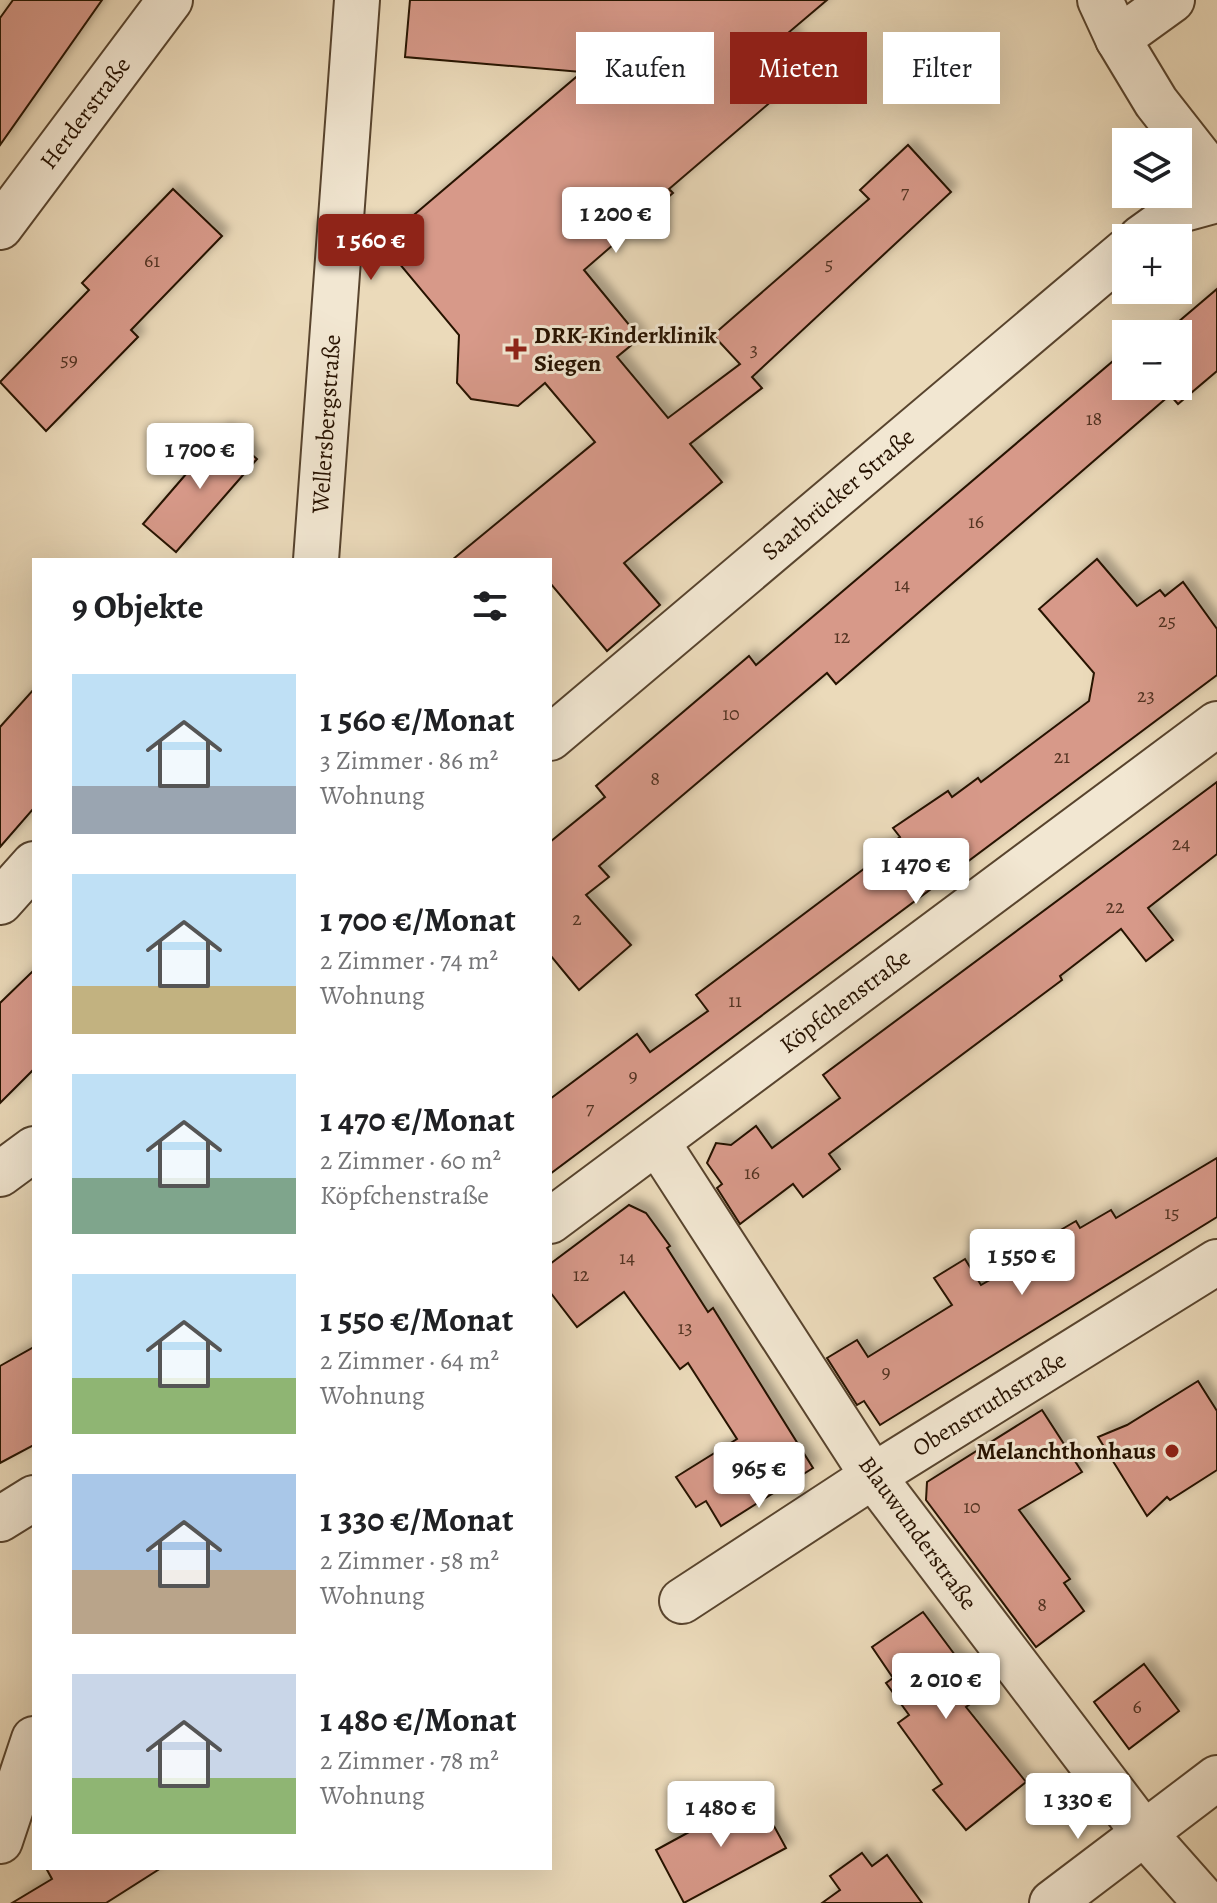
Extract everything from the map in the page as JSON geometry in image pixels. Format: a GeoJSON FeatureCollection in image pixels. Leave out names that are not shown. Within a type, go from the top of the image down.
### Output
{"type":"FeatureCollection","features":[{"type":"Feature","properties":{"kind":"street","name":"Herderstraße"},"geometry":{"type":"LineString","coordinates":[[0,227],[170,0]]}},
{"type":"Feature","properties":{"kind":"street","name":"Wellersbergstraße"},"geometry":{"type":"LineString","coordinates":[[316,558],[357,0]]}},
{"type":"Feature","properties":{"kind":"street"},"geometry":{"type":"LineString","coordinates":[[1100,0],[1118,39],[1156,102],[1217,180]]}},
{"type":"Feature","properties":{"kind":"street"},"geometry":{"type":"LineString","coordinates":[[1118,39],[1172,0]]}},
{"type":"Feature","properties":{"kind":"street"},"geometry":{"type":"LineString","coordinates":[[1160,224],[1180,210],[1217,200]]}},
{"type":"Feature","properties":{"kind":"street","name":"Saarbrücker Straße"},"geometry":{"type":"LineString","coordinates":[[552,736],[1112,263]]}},
{"type":"Feature","properties":{"kind":"street","name":"Köpfchenstraße"},"geometry":{"type":"LineString","coordinates":[[552,1220],[1217,724]]}},
{"type":"Feature","properties":{"kind":"street"},"geometry":{"type":"LineString","coordinates":[[0,902],[32,866]]}},
{"type":"Feature","properties":{"kind":"street","name":"Blauwunderstraße"},"geometry":{"type":"LineString","coordinates":[[657,1142],[873,1476],[1144,1833],[1206,1903]]}},
{"type":"Feature","properties":{"kind":"street"},"geometry":{"type":"LineString","coordinates":[[0,1174],[32,1150]]}},
{"type":"Feature","properties":{"kind":"street","name":"Obenstruthstraße"},"geometry":{"type":"LineString","coordinates":[[682,1601],[873,1476],[1217,1262]]}},
{"type":"Feature","properties":{"kind":"street"},"geometry":{"type":"LineString","coordinates":[[0,1519],[32,1499]]}},
{"type":"Feature","properties":{"kind":"street"},"geometry":{"type":"LineString","coordinates":[[0,1841],[32,1745]]}},
{"type":"Feature","properties":{"kind":"street"},"geometry":{"type":"LineString","coordinates":[[1052,1903],[1217,1778]]}},
{"type":"Feature","properties":{"kind":"building"},"geometry":{"type":"Polygon","coordinates":[[[13,0],[102,0],[0,145],[0,18],[13,0]]]}},
{"type":"Feature","properties":{"kind":"building"},"geometry":{"type":"Polygon","coordinates":[[[410,0],[827,0],[789,32],[730,32],[730,104],[768,104],[669,189],[673,193],[584,270],[640,338],[617,357],[668,418],[740,364],[713,335],[869,199],[860,190],[908,145],[951,192],[752,377],[762,388],[690,444],[722,482],[624,563],[660,605],[607,651],[552,585],[552,558],[454,558],[595,442],[545,383],[518,406],[471,399],[457,383],[459,335],[398,262],[421,243],[402,225],[576,77],[576,104],[714,104],[714,32],[576,32],[576,71],[405,57],[410,0]]]}},
{"type":"Feature","properties":{"kind":"building"},"geometry":{"type":"Polygon","coordinates":[[[173,189],[222,236],[131,330],[138,337],[46,431],[0,382],[89,290],[82,283],[173,189]]]}},
{"type":"Feature","properties":{"kind":"building"},"geometry":{"type":"Polygon","coordinates":[[[1217,289],[1217,371],[1192,392],[1192,320],[1180,320],[1217,289]]]}},
{"type":"Feature","properties":{"kind":"building"},"geometry":{"type":"Polygon","coordinates":[[[1112,362],[1112,400],[1164,400],[836,684],[827,673],[599,866],[609,877],[586,895],[631,945],[579,990],[552,957],[552,840],[605,797],[596,786],[749,656],[756,665],[1112,362]]]}},
{"type":"Feature","properties":{"kind":"building"},"geometry":{"type":"Polygon","coordinates":[[[224,430],[257,459],[176,552],[143,524],[224,430]]]}},
{"type":"Feature","properties":{"kind":"building"},"geometry":{"type":"Polygon","coordinates":[[[1097,559],[1137,606],[1160,590],[1165,596],[1183,582],[1217,629],[1217,675],[552,1173],[552,1098],[637,1034],[650,1052],[708,1011],[696,995],[877,859],[875,855],[900,837],[893,828],[948,791],[952,797],[978,778],[981,782],[1089,701],[1094,673],[1039,609],[1097,559]]]}},
{"type":"Feature","properties":{"kind":"building"},"geometry":{"type":"Polygon","coordinates":[[[32,691],[32,810],[0,847],[0,727],[32,691]]]}},
{"type":"Feature","properties":{"kind":"building"},"geometry":{"type":"Polygon","coordinates":[[[1217,782],[1217,854],[1148,908],[1173,940],[1146,961],[1121,929],[1060,976],[1062,980],[829,1154],[840,1169],[803,1197],[793,1184],[740,1224],[717,1188],[722,1184],[707,1163],[716,1143],[731,1145],[756,1126],[772,1148],[840,1098],[823,1075],[1217,782]]]}},
{"type":"Feature","properties":{"kind":"building"},"geometry":{"type":"Polygon","coordinates":[[[32,972],[32,1071],[0,1103],[0,1003],[32,972]]]}},
{"type":"Feature","properties":{"kind":"building"},"geometry":{"type":"Polygon","coordinates":[[[1217,1158],[1217,1217],[880,1425],[864,1401],[857,1405],[827,1358],[857,1340],[868,1357],[952,1305],[934,1278],[965,1259],[981,1285],[1044,1249],[1040,1242],[1076,1221],[1080,1228],[1111,1210],[1116,1218],[1217,1158]]]}},
{"type":"Feature","properties":{"kind":"building"},"geometry":{"type":"Polygon","coordinates":[[[629,1205],[646,1213],[670,1246],[667,1248],[708,1312],[713,1308],[813,1468],[721,1526],[706,1501],[696,1507],[676,1477],[737,1439],[688,1363],[680,1369],[624,1292],[577,1327],[552,1295],[552,1263],[629,1205]]]}},
{"type":"Feature","properties":{"kind":"building"},"geometry":{"type":"Polygon","coordinates":[[[32,1348],[32,1446],[0,1463],[0,1366],[32,1348]]]}},
{"type":"Feature","properties":{"kind":"building","name":"Melanchthonhaus"},"geometry":{"type":"Polygon","coordinates":[[[1198,1381],[1217,1411],[1217,1470],[1170,1500],[1167,1497],[1147,1516],[1098,1437],[1127,1425],[1198,1381]]]}},
{"type":"Feature","properties":{"kind":"building"},"geometry":{"type":"Polygon","coordinates":[[[1042,1410],[1082,1472],[1019,1510],[1070,1579],[1064,1583],[1084,1611],[1036,1647],[926,1500],[927,1482],[1042,1410]]]}},
{"type":"Feature","properties":{"kind":"building"},"geometry":{"type":"Polygon","coordinates":[[[923,1612],[984,1694],[966,1707],[1026,1782],[966,1830],[933,1790],[942,1784],[898,1723],[909,1715],[886,1683],[893,1678],[872,1647],[923,1612]]]}},
{"type":"Feature","properties":{"kind":"building"},"geometry":{"type":"Polygon","coordinates":[[[1144,1664],[1179,1711],[1129,1749],[1094,1702],[1144,1664]]]}},
{"type":"Feature","properties":{"kind":"building"},"geometry":{"type":"Polygon","coordinates":[[[757,1795],[786,1848],[684,1903],[656,1850],[757,1795]]]}},
{"type":"Feature","properties":{"kind":"building"},"geometry":{"type":"Polygon","coordinates":[[[862,1853],[872,1866],[887,1855],[922,1903],[822,1903],[840,1890],[830,1876],[862,1853]]]}},
{"type":"Feature","properties":{"kind":"building"},"geometry":{"type":"Polygon","coordinates":[[[47,1870],[158,1870],[106,1903],[12,1903],[52,1879],[47,1870]]]}},
{"type":"Feature","properties":{"kind":"place","name":"DRK-Kinderklinik Siegen"},"geometry":{"type":"Point","coordinates":[516,349]}},
{"type":"Feature","properties":{"kind":"place","name":"Melanchthonhaus"},"geometry":{"type":"Point","coordinates":[1172,1451]}}]}
